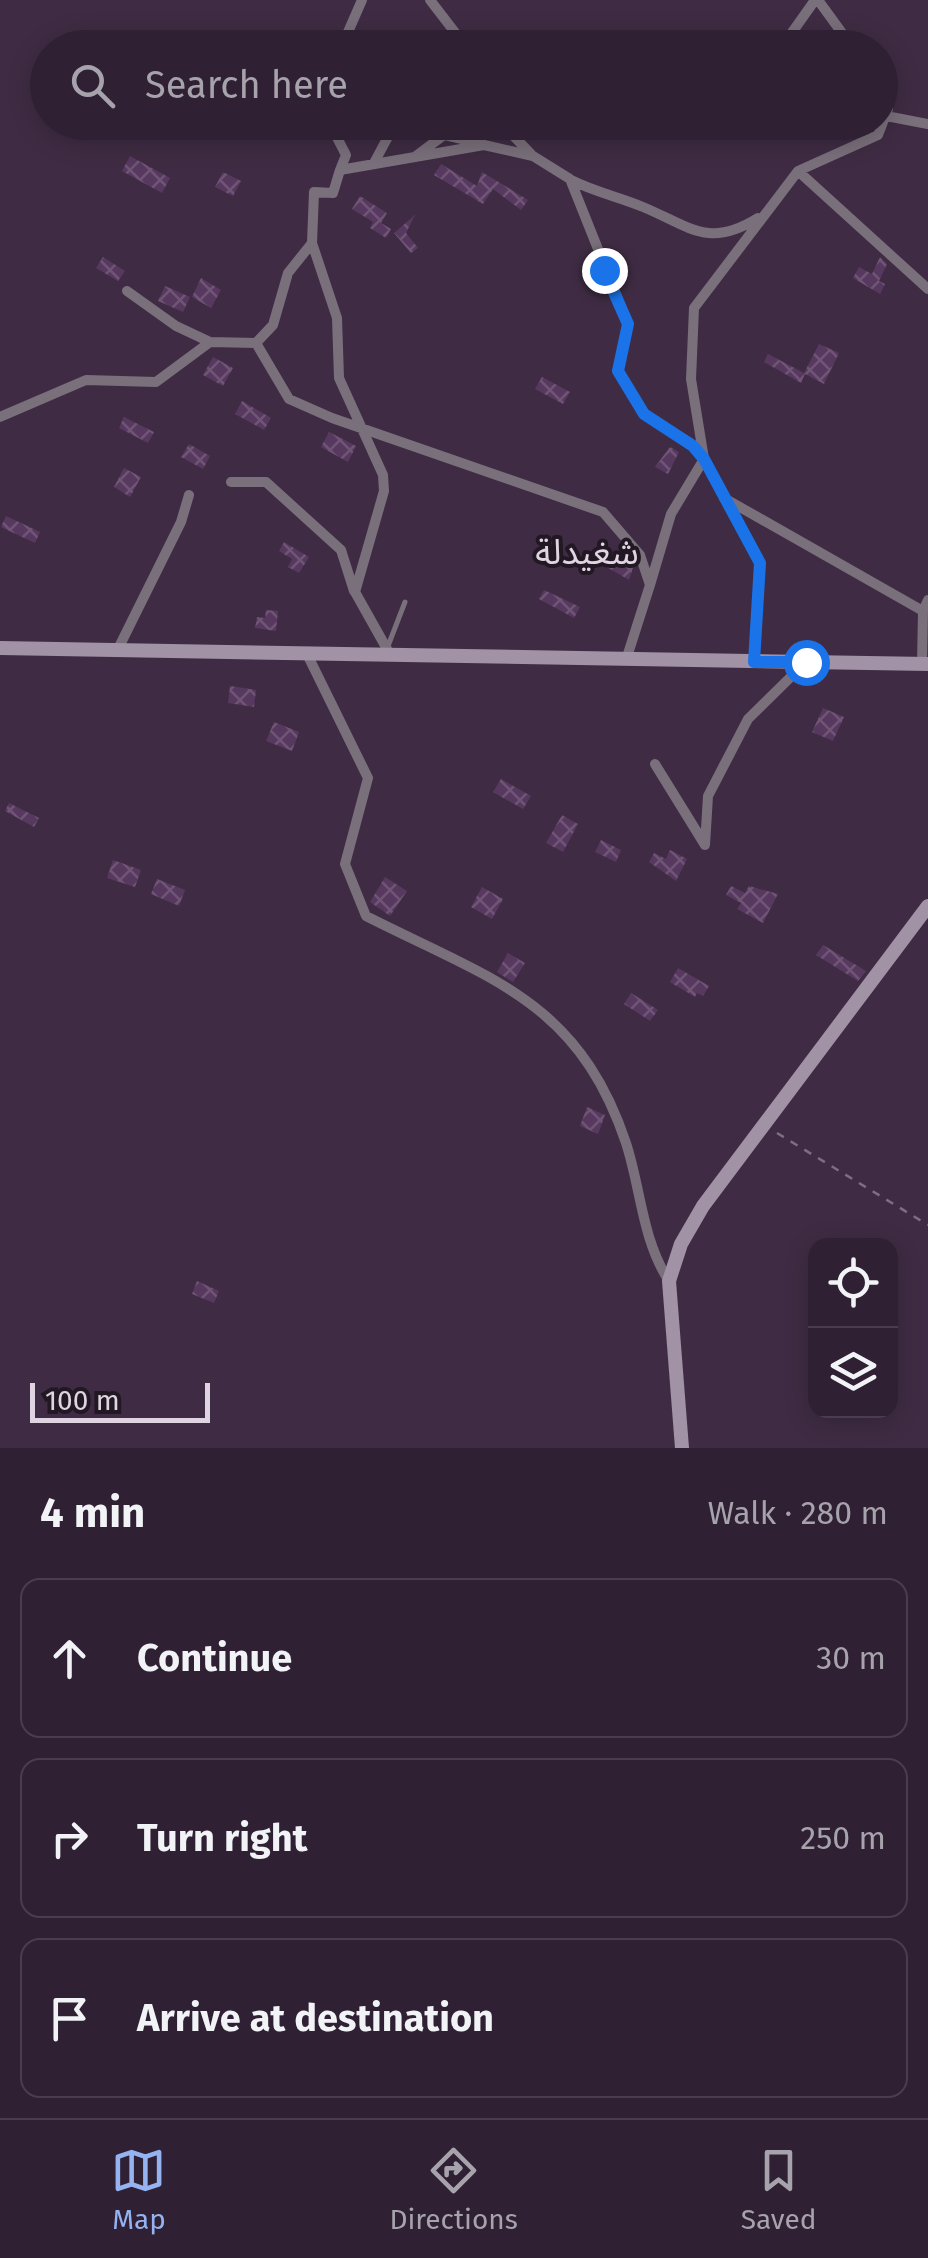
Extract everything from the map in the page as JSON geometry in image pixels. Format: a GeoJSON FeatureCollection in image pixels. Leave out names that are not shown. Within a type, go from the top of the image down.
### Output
{"type":"FeatureCollection","features":[{"type":"Feature","properties":{"kind":"street"},"geometry":{"type":"LineString","coordinates":[[349,30],[362,0]]}},
{"type":"Feature","properties":{"kind":"street"},"geometry":{"type":"LineString","coordinates":[[430,0],[453,30]]}},
{"type":"Feature","properties":{"kind":"street"},"geometry":{"type":"LineString","coordinates":[[794,30],[817,0],[840,30]]}},
{"type":"Feature","properties":{"kind":"street"},"geometry":{"type":"LineString","coordinates":[[898,119],[928,124]]}},
{"type":"Feature","properties":{"kind":"street"},"geometry":{"type":"LineString","coordinates":[[338,140],[346,155],[334,193],[314,192],[312,243],[337,318],[338,378],[365,430],[384,490],[354,592]]}},
{"type":"Feature","properties":{"kind":"street"},"geometry":{"type":"LineString","coordinates":[[375,161],[386,140]]}},
{"type":"Feature","properties":{"kind":"street"},"geometry":{"type":"LineString","coordinates":[[413,158],[437,140]]}},
{"type":"Feature","properties":{"kind":"street"},"geometry":{"type":"LineString","coordinates":[[464,140],[533,156]]}},
{"type":"Feature","properties":{"kind":"street"},"geometry":{"type":"LineString","coordinates":[[517,140],[533,156],[570,179],[603,196],[643,206],[688,231],[736,232],[764,214]]}},
{"type":"Feature","properties":{"kind":"street"},"geometry":{"type":"LineString","coordinates":[[626,660],[672,514],[704,459],[690,379],[694,308],[798,171],[867,140]]}},
{"type":"Feature","properties":{"kind":"street"},"geometry":{"type":"LineString","coordinates":[[340,170],[484,145]]}},
{"type":"Feature","properties":{"kind":"street"},"geometry":{"type":"LineString","coordinates":[[798,171],[928,288]]}},
{"type":"Feature","properties":{"kind":"street"},"geometry":{"type":"LineString","coordinates":[[570,179],[628,324],[618,371],[644,414],[693,446],[704,459],[760,563]]}},
{"type":"Feature","properties":{"kind":"street"},"geometry":{"type":"LineString","coordinates":[[126,291],[176,326],[210,342],[256,343],[274,325],[288,272],[312,243]]}},
{"type":"Feature","properties":{"kind":"street"},"geometry":{"type":"LineString","coordinates":[[0,417],[86,380],[156,382],[210,342]]}},
{"type":"Feature","properties":{"kind":"street"},"geometry":{"type":"LineString","coordinates":[[256,343],[289,399],[365,430],[603,512],[640,554],[650,584]]}},
{"type":"Feature","properties":{"kind":"street"},"geometry":{"type":"LineString","coordinates":[[231,482],[266,482],[341,550],[354,592],[385,652]]}},
{"type":"Feature","properties":{"kind":"street"},"geometry":{"type":"LineString","coordinates":[[117,650],[181,522],[189,495]]}},
{"type":"Feature","properties":{"kind":"street"},"geometry":{"type":"LineString","coordinates":[[0,648],[925,664],[926,605],[724,497]]}},
{"type":"Feature","properties":{"kind":"street"},"geometry":{"type":"LineString","coordinates":[[308,654],[368,778],[345,864],[366,916],[503,986],[551,1017],[584,1052],[614,1107],[632,1163],[654,1258],[669,1281]]}},
{"type":"Feature","properties":{"kind":"street"},"geometry":{"type":"LineString","coordinates":[[655,764],[705,845],[708,796],[748,719],[806,662]]}},
{"type":"Feature","properties":{"kind":"street"},"geometry":{"type":"LineString","coordinates":[[682,1448],[669,1281],[681,1244],[703,1206],[928,906]]}},
{"type":"Feature","properties":{"kind":"lane"},"geometry":{"type":"LineString","coordinates":[[385,652],[405,602]]}},
{"type":"Feature","properties":{"kind":"path"},"geometry":{"type":"LineString","coordinates":[[754,662],[760,563]]}},
{"type":"Feature","properties":{"kind":"path"},"geometry":{"type":"LineString","coordinates":[[763,1124],[928,1225]]}},
{"type":"Feature","properties":{"kind":"building"},"geometry":{"type":"Polygon","coordinates":[[[130,156],[170,178],[162,193],[122,171],[130,156]]]}},
{"type":"Feature","properties":{"kind":"building"},"geometry":{"type":"Polygon","coordinates":[[[441,164],[477,186],[482,172],[528,200],[521,210],[493,189],[483,204],[434,175],[441,164]]]}},
{"type":"Feature","properties":{"kind":"building"},"geometry":{"type":"Polygon","coordinates":[[[223,172],[241,181],[233,196],[215,187],[223,172]]]}},
{"type":"Feature","properties":{"kind":"building"},"geometry":{"type":"Polygon","coordinates":[[[360,196],[387,213],[381,223],[391,229],[386,238],[370,228],[373,222],[352,209],[360,196]]]}},
{"type":"Feature","properties":{"kind":"building"},"geometry":{"type":"Polygon","coordinates":[[[415,215],[406,233],[418,248],[411,253],[394,233],[415,215]]]}},
{"type":"Feature","properties":{"kind":"building"},"geometry":{"type":"Polygon","coordinates":[[[103,257],[125,271],[118,281],[96,268],[103,257]]]}},
{"type":"Feature","properties":{"kind":"building"},"geometry":{"type":"Polygon","coordinates":[[[880,257],[887,264],[879,281],[885,284],[880,294],[853,278],[859,267],[872,274],[880,257]]]}},
{"type":"Feature","properties":{"kind":"building"},"geometry":{"type":"Polygon","coordinates":[[[201,278],[221,290],[211,308],[192,297],[201,278]]]}},
{"type":"Feature","properties":{"kind":"building"},"geometry":{"type":"Polygon","coordinates":[[[165,286],[190,297],[183,312],[158,301],[165,286]]]}},
{"type":"Feature","properties":{"kind":"building"},"geometry":{"type":"Polygon","coordinates":[[[819,344],[839,353],[824,384],[805,374],[801,383],[764,362],[768,354],[804,373],[819,344]]]}},
{"type":"Feature","properties":{"kind":"building"},"geometry":{"type":"Polygon","coordinates":[[[213,357],[233,368],[223,386],[203,375],[213,357]]]}},
{"type":"Feature","properties":{"kind":"building"},"geometry":{"type":"Polygon","coordinates":[[[542,377],[570,392],[563,404],[535,389],[542,377]]]}},
{"type":"Feature","properties":{"kind":"building"},"geometry":{"type":"Polygon","coordinates":[[[242,401],[271,418],[264,430],[235,414],[242,401]]]}},
{"type":"Feature","properties":{"kind":"building"},"geometry":{"type":"Polygon","coordinates":[[[124,417],[154,432],[148,443],[119,428],[124,417]]]}},
{"type":"Feature","properties":{"kind":"building"},"geometry":{"type":"Polygon","coordinates":[[[329,432],[356,446],[348,462],[321,447],[329,432]]]}},
{"type":"Feature","properties":{"kind":"building"},"geometry":{"type":"Polygon","coordinates":[[[189,444],[210,456],[203,469],[181,457],[189,444]]]}},
{"type":"Feature","properties":{"kind":"building"},"geometry":{"type":"Polygon","coordinates":[[[670,447],[679,452],[668,474],[655,467],[670,447]]]}},
{"type":"Feature","properties":{"kind":"building"},"geometry":{"type":"Polygon","coordinates":[[[124,468],[141,477],[130,497],[114,487],[124,468]]]}},
{"type":"Feature","properties":{"kind":"building"},"geometry":{"type":"Polygon","coordinates":[[[6,516],[40,532],[35,543],[1,527],[6,516]]]}},
{"type":"Feature","properties":{"kind":"building"},"geometry":{"type":"Polygon","coordinates":[[[284,542],[309,557],[299,573],[288,567],[292,559],[279,551],[284,542]]]}},
{"type":"Feature","properties":{"kind":"building"},"geometry":{"type":"Polygon","coordinates":[[[612,553],[634,565],[629,580],[605,566],[612,553]]]}},
{"type":"Feature","properties":{"kind":"building"},"geometry":{"type":"Polygon","coordinates":[[[544,590],[580,607],[574,618],[539,599],[544,590]]]}},
{"type":"Feature","properties":{"kind":"building"},"geometry":{"type":"Polygon","coordinates":[[[266,610],[278,611],[276,631],[255,628],[257,617],[265,618],[266,610]]]}},
{"type":"Feature","properties":{"kind":"building"},"geometry":{"type":"Polygon","coordinates":[[[230,686],[256,690],[254,707],[228,703],[230,686]]]}},
{"type":"Feature","properties":{"kind":"building"},"geometry":{"type":"Polygon","coordinates":[[[823,708],[844,717],[833,741],[812,732],[823,708]]]}},
{"type":"Feature","properties":{"kind":"building"},"geometry":{"type":"Polygon","coordinates":[[[274,722],[299,732],[292,751],[266,741],[274,722]]]}},
{"type":"Feature","properties":{"kind":"building"},"geometry":{"type":"Polygon","coordinates":[[[501,779],[531,796],[523,809],[493,792],[501,779]]]}},
{"type":"Feature","properties":{"kind":"building"},"geometry":{"type":"Polygon","coordinates":[[[9,803],[39,818],[34,827],[5,811],[9,803]]]}},
{"type":"Feature","properties":{"kind":"building"},"geometry":{"type":"Polygon","coordinates":[[[562,815],[578,824],[563,852],[546,843],[562,815]]]}},
{"type":"Feature","properties":{"kind":"building"},"geometry":{"type":"Polygon","coordinates":[[[601,840],[621,850],[616,862],[595,852],[601,840]]]}},
{"type":"Feature","properties":{"kind":"building"},"geometry":{"type":"Polygon","coordinates":[[[670,850],[687,859],[676,881],[649,862],[654,853],[666,859],[670,850]]]}},
{"type":"Feature","properties":{"kind":"building"},"geometry":{"type":"Polygon","coordinates":[[[113,860],[141,870],[135,887],[107,878],[113,860]]]}},
{"type":"Feature","properties":{"kind":"building"},"geometry":{"type":"Polygon","coordinates":[[[385,877],[407,891],[390,916],[370,902],[385,877]]]}},
{"type":"Feature","properties":{"kind":"building"},"geometry":{"type":"Polygon","coordinates":[[[157,879],[185,890],[179,906],[151,894],[157,879]]]}},
{"type":"Feature","properties":{"kind":"building"},"geometry":{"type":"Polygon","coordinates":[[[731,886],[745,893],[749,886],[778,894],[763,923],[737,909],[741,903],[726,895],[731,886]]]}},
{"type":"Feature","properties":{"kind":"building"},"geometry":{"type":"Polygon","coordinates":[[[482,887],[503,899],[492,919],[471,907],[482,887]]]}},
{"type":"Feature","properties":{"kind":"building"},"geometry":{"type":"Polygon","coordinates":[[[823,945],[866,971],[858,981],[816,955],[823,945]]]}},
{"type":"Feature","properties":{"kind":"building"},"geometry":{"type":"Polygon","coordinates":[[[508,953],[525,963],[513,982],[497,972],[508,953]]]}},
{"type":"Feature","properties":{"kind":"building"},"geometry":{"type":"Polygon","coordinates":[[[678,968],[709,986],[703,996],[697,993],[695,997],[670,982],[678,968]]]}},
{"type":"Feature","properties":{"kind":"building"},"geometry":{"type":"Polygon","coordinates":[[[631,993],[658,1010],[650,1021],[624,1004],[631,993]]]}},
{"type":"Feature","properties":{"kind":"building"},"geometry":{"type":"Polygon","coordinates":[[[587,1107],[605,1115],[598,1134],[580,1126],[587,1107]]]}},
{"type":"Feature","properties":{"kind":"building"},"geometry":{"type":"Polygon","coordinates":[[[197,1281],[219,1291],[214,1303],[192,1294],[197,1281]]]}},
{"type":"Feature","properties":{"kind":"district","name":"شغيدلة"},"geometry":{"type":"Point","coordinates":[587,552]}},
{"type":"Feature","properties":{"kind":"route"},"geometry":{"type":"LineString","coordinates":[[604,270],[628,324],[618,371],[644,414],[693,446],[704,459],[760,563],[754,662],[806,662]]}}]}
